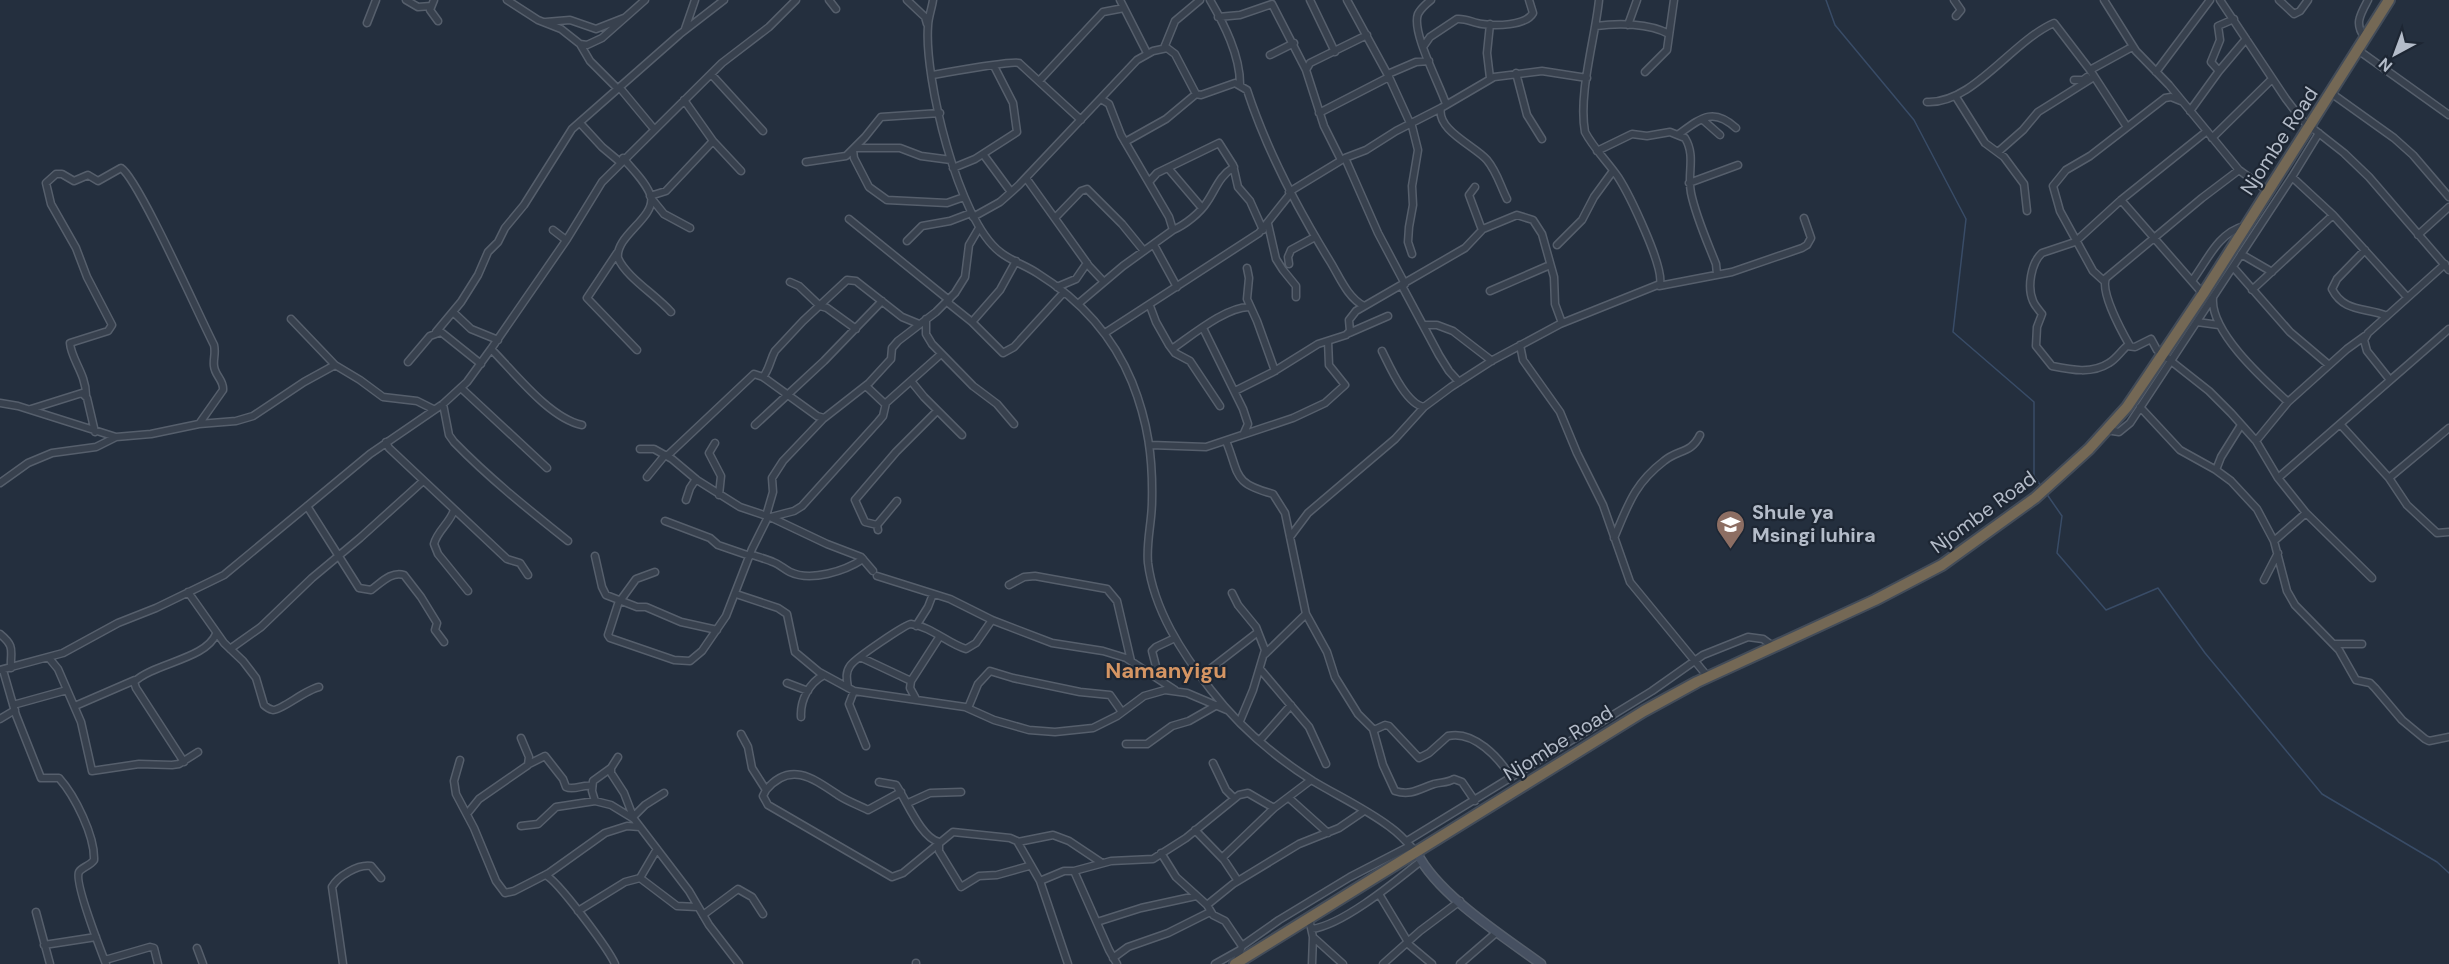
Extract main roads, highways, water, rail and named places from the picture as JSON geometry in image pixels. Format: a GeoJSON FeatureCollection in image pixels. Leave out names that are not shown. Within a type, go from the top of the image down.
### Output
{"type":"FeatureCollection","features":[{"type":"Feature","properties":{"kind":"highway","name":"Njombe Road"},"geometry":{"type":"LineString","coordinates":[[1235,964],[1312,928],[1414,850],[1635,717],[1708,677],[1875,600],[1942,565],[2035,498],[2106,430],[2167,357],[2208,296],[2245,226],[2314,130],[2331,93],[2389,0]]}},
{"type":"Feature","properties":{"kind":"waterway"},"geometry":{"type":"LineString","coordinates":[[1826,0],[1835,25],[1914,120],[1966,219],[1953,332],[2034,402],[2034,476],[2041,486]]}},
{"type":"Feature","properties":{"kind":"waterway"},"geometry":{"type":"LineString","coordinates":[[2046,493],[2062,516],[2057,553],[2106,610],[2158,588],[2205,653],[2322,794],[2437,862],[2449,873]]}},
{"type":"Feature","properties":{"kind":"place","name":"Shule ya Msingi luhira"},"geometry":{"type":"Point","coordinates":[1731,550]}},
{"type":"Feature","properties":{"kind":"district","name":"Namanyigu"},"geometry":{"type":"Point","coordinates":[1166,670]}}]}
